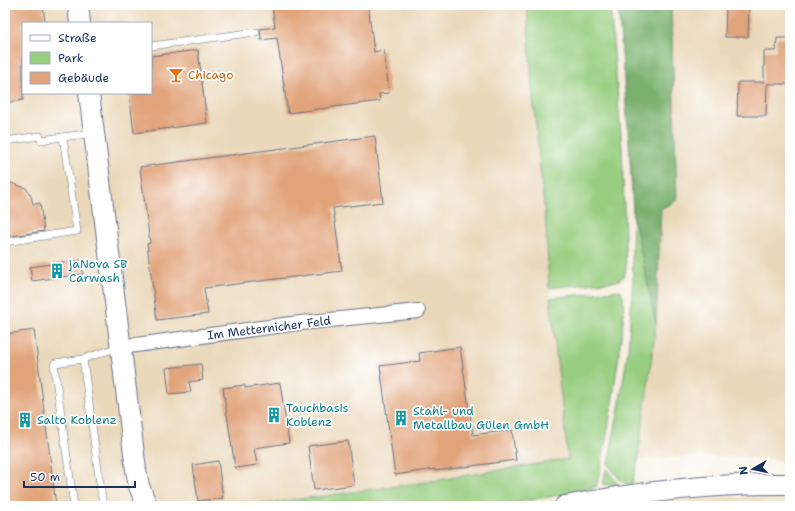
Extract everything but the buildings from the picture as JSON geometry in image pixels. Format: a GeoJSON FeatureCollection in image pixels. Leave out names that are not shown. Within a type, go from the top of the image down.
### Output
{"type":"FeatureCollection","features":[{"type":"Feature","properties":{"kind":"street"},"geometry":{"type":"LineString","coordinates":[[78,5],[80,22]]}},
{"type":"Feature","properties":{"kind":"street"},"geometry":{"type":"LineString","coordinates":[[89,94],[136,470],[139,486],[147,506]]}},
{"type":"Feature","properties":{"kind":"street","name":"Im Metternicher Feld"},"geometry":{"type":"LineString","coordinates":[[121,347],[291,324],[418,310]]}},
{"type":"Feature","properties":{"kind":"street"},"geometry":{"type":"LineString","coordinates":[[565,506],[686,488],[752,483],[790,484]]}},
{"type":"Feature","properties":{"kind":"lane"},"geometry":{"type":"LineString","coordinates":[[152,46],[256,32]]}},
{"type":"Feature","properties":{"kind":"lane"},"geometry":{"type":"LineString","coordinates":[[5,141],[40,136],[41,140],[94,132]]}},
{"type":"Feature","properties":{"kind":"lane"},"geometry":{"type":"LineString","coordinates":[[5,242],[77,231],[63,137]]}},
{"type":"Feature","properties":{"kind":"lane"},"geometry":{"type":"LineString","coordinates":[[74,506],[54,365],[56,363],[83,359],[121,347]]}},
{"type":"Feature","properties":{"kind":"lane"},"geometry":{"type":"LineString","coordinates":[[83,359],[103,506]]}},
{"type":"Feature","properties":{"kind":"shaded area"},"geometry":{"type":"Polygon","coordinates":[[[5,5],[527,5],[532,87],[546,226],[550,298],[568,459],[426,482],[249,506],[5,506],[5,5]]]}},
{"type":"Feature","properties":{"kind":"shaded area"},"geometry":{"type":"Polygon","coordinates":[[[671,5],[790,5],[790,462],[752,458],[700,456],[638,460],[656,324],[661,209],[677,199],[671,5]]]}},
{"type":"Feature","properties":{"kind":"shaded area"},"geometry":{"type":"Polygon","coordinates":[[[790,496],[790,506],[638,506],[644,502],[699,498],[790,496]]]}},
{"type":"Feature","properties":{"kind":"green space"},"geometry":{"type":"Polygon","coordinates":[[[527,5],[610,5],[622,147],[626,269],[624,277],[616,281],[549,288],[546,226],[532,87],[527,5]]]}},
{"type":"Feature","properties":{"kind":"green space"},"geometry":{"type":"Polygon","coordinates":[[[618,5],[671,5],[677,200],[661,209],[656,324],[633,213],[618,5]]]}},
{"type":"Feature","properties":{"kind":"green space"},"geometry":{"type":"Polygon","coordinates":[[[633,213],[656,324],[638,460],[632,484],[626,484],[620,480],[608,464],[618,414],[628,350],[633,277],[633,213]]]}},
{"type":"Feature","properties":{"kind":"green space"},"geometry":{"type":"Polygon","coordinates":[[[621,290],[624,303],[624,312],[621,339],[609,420],[596,487],[497,506],[249,506],[426,482],[568,459],[550,298],[621,290]]]}},
{"type":"Feature","properties":{"kind":"green space"},"geometry":{"type":"Polygon","coordinates":[[[607,468],[610,474],[618,484],[603,485],[607,468]]]}},
{"type":"Feature","properties":{"kind":"place","name":"Chicago"},"geometry":{"type":"Point","coordinates":[176,75]}},
{"type":"Feature","properties":{"kind":"place","name":"jaNova SB Carwash"},"geometry":{"type":"Point","coordinates":[57,271]}},
{"type":"Feature","properties":{"kind":"place","name":"Tauchbasis Koblenz"},"geometry":{"type":"Point","coordinates":[274,415]}},
{"type":"Feature","properties":{"kind":"place","name":"Stahl- und Metallbau Gülen GmbH"},"geometry":{"type":"Point","coordinates":[401,418]}},
{"type":"Feature","properties":{"kind":"place","name":"Salto Koblenz"},"geometry":{"type":"Point","coordinates":[25,420]}}]}
